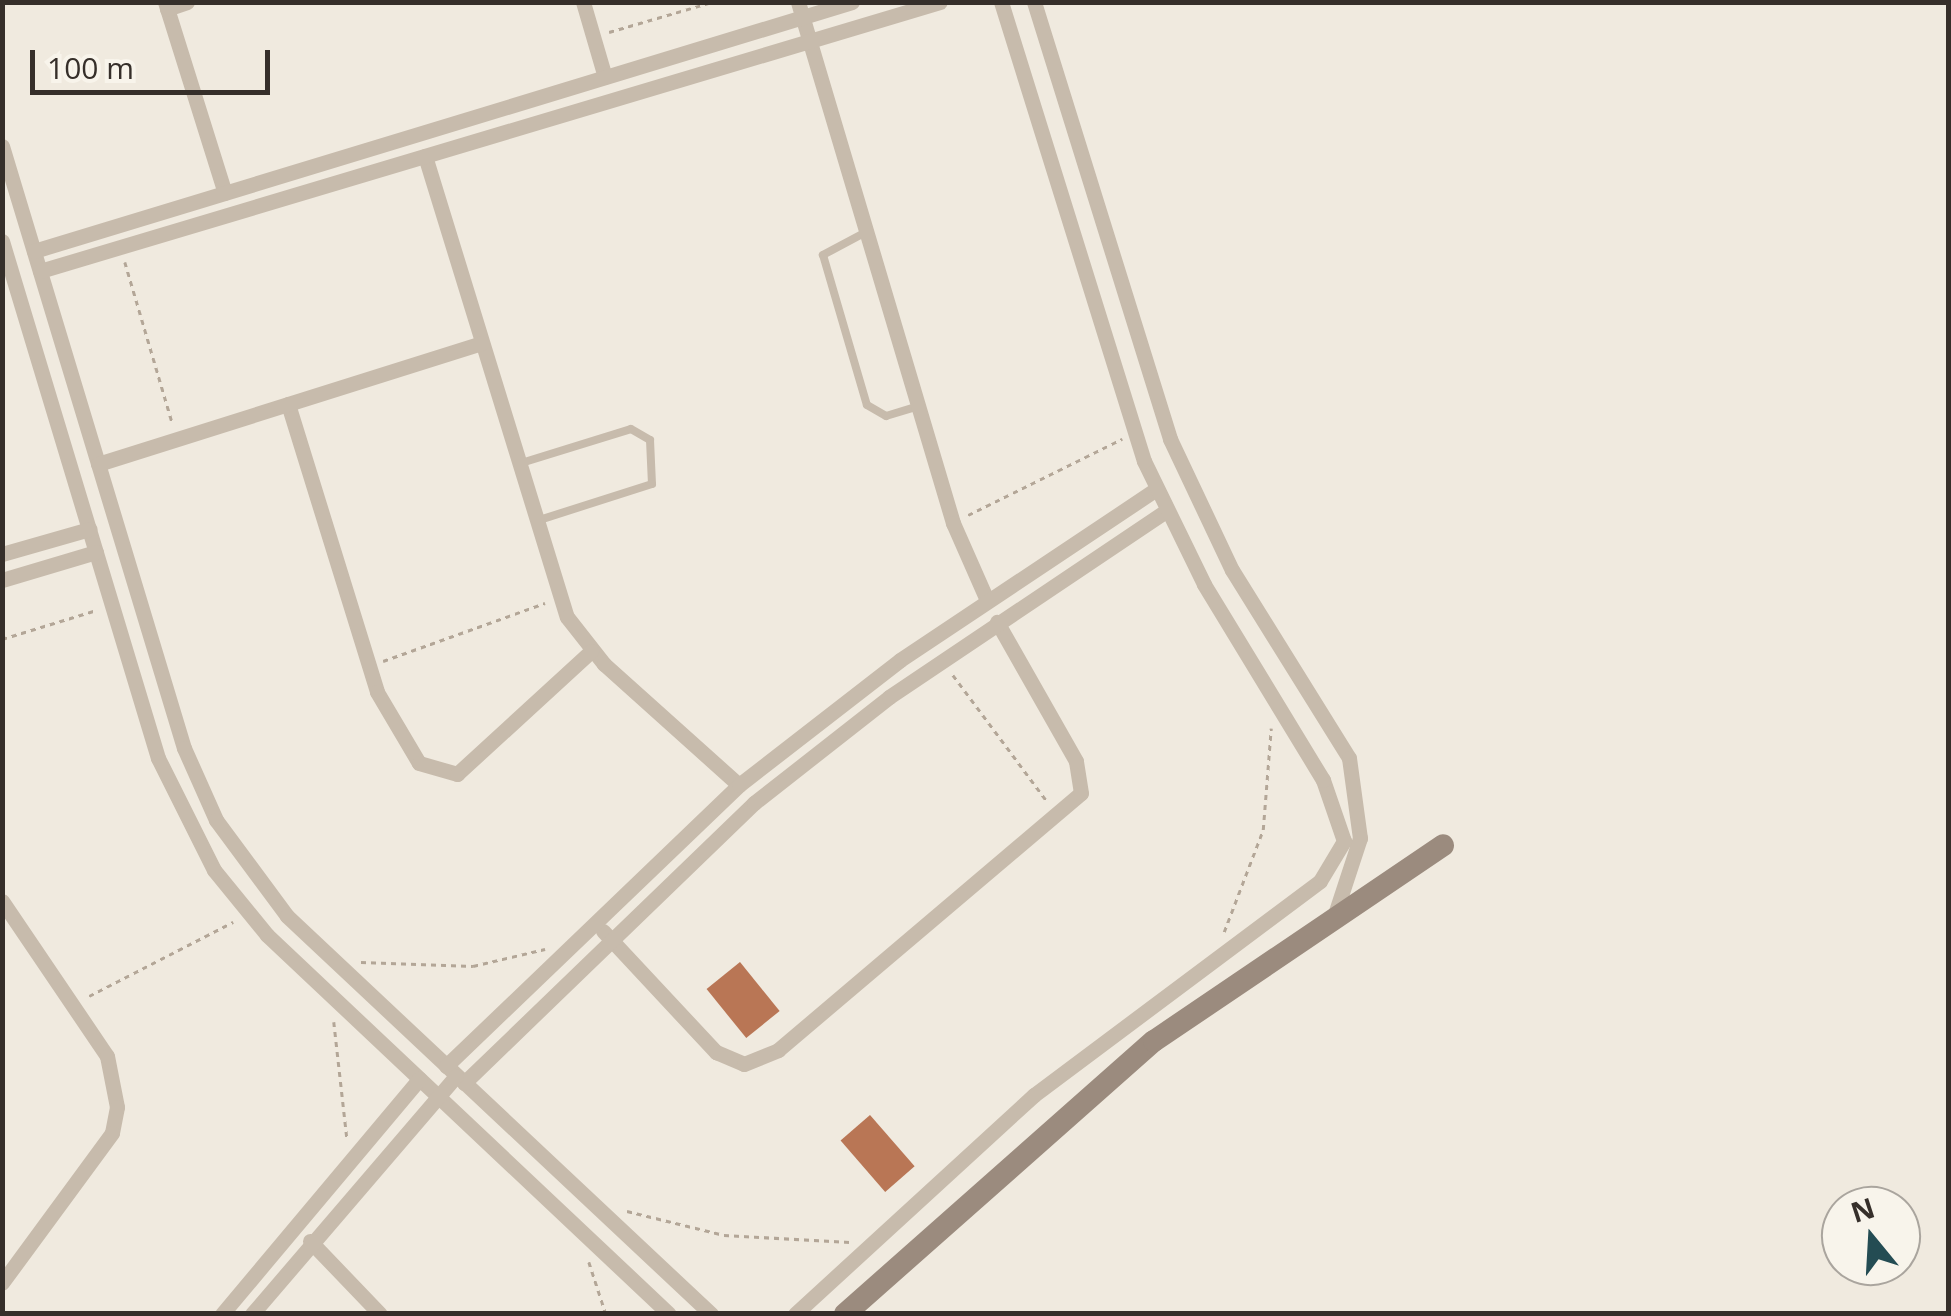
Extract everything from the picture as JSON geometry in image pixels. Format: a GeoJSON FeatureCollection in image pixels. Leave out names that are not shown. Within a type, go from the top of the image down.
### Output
{"type":"FeatureCollection","features":[{"type":"Feature","properties":{"kind":"street"},"geometry":{"type":"LineString","coordinates":[[187,2],[166,6],[225,193]]}},
{"type":"Feature","properties":{"kind":"street"},"geometry":{"type":"LineString","coordinates":[[582,2],[605,78]]}},
{"type":"Feature","properties":{"kind":"street"},"geometry":{"type":"LineString","coordinates":[[34,251],[605,78],[800,10],[852,2]]}},
{"type":"Feature","properties":{"kind":"street"},"geometry":{"type":"LineString","coordinates":[[40,270],[940,2]]}},
{"type":"Feature","properties":{"kind":"street"},"geometry":{"type":"LineString","coordinates":[[795,1314],[867,1242],[1034,1095],[1209,959],[1320,881],[1344,841],[1323,780],[1156,489],[1134,433],[1001,2]]}},
{"type":"Feature","properties":{"kind":"street"},"geometry":{"type":"LineString","coordinates":[[1034,2],[1170,439],[1232,570],[1348,758],[1360,838],[1334,917]]}},
{"type":"Feature","properties":{"kind":"street"},"geometry":{"type":"LineString","coordinates":[[591,918],[716,1052],[759,1062],[1059,818],[1081,793],[1082,776],[981,604],[800,10]]}},
{"type":"Feature","properties":{"kind":"street"},"geometry":{"type":"LineString","coordinates":[[436,129],[444,150]]}},
{"type":"Feature","properties":{"kind":"street"},"geometry":{"type":"LineString","coordinates":[[384,145],[391,166]]}},
{"type":"Feature","properties":{"kind":"street"},"geometry":{"type":"LineString","coordinates":[[2,146],[199,785],[260,886],[711,1314]]}},
{"type":"Feature","properties":{"kind":"street"},"geometry":{"type":"LineString","coordinates":[[425,156],[559,598],[591,651],[739,785]]}},
{"type":"Feature","properties":{"kind":"street"},"geometry":{"type":"LineString","coordinates":[[2,241],[174,796],[248,914],[670,1314]]}},
{"type":"Feature","properties":{"kind":"street"},"geometry":{"type":"LineString","coordinates":[[98,464],[482,343]]}},
{"type":"Feature","properties":{"kind":"street"},"geometry":{"type":"LineString","coordinates":[[288,404],[368,666],[402,741],[443,776],[469,766],[591,651]]}},
{"type":"Feature","properties":{"kind":"street"},"geometry":{"type":"LineString","coordinates":[[252,1314],[293,1260],[438,1096],[566,942],[591,918],[739,785],[981,604],[1156,489]]}},
{"type":"Feature","properties":{"kind":"street"},"geometry":{"type":"LineString","coordinates":[[455,1075],[754,804],[942,660],[1166,511]]}},
{"type":"Feature","properties":{"kind":"street"},"geometry":{"type":"LineString","coordinates":[[2,554],[89,528]]}},
{"type":"Feature","properties":{"kind":"street"},"geometry":{"type":"LineString","coordinates":[[2,580],[96,552]]}},
{"type":"Feature","properties":{"kind":"street"},"geometry":{"type":"LineString","coordinates":[[845,1314],[1054,1122],[1334,917],[1443,845]]}},
{"type":"Feature","properties":{"kind":"street"},"geometry":{"type":"LineString","coordinates":[[2,1283],[112,1133],[116,1081],[3,903]]}},
{"type":"Feature","properties":{"kind":"street"},"geometry":{"type":"LineString","coordinates":[[222,1314],[274,1244],[420,1079]]}},
{"type":"Feature","properties":{"kind":"street"},"geometry":{"type":"LineString","coordinates":[[310,1241],[380,1314]]}},
{"type":"Feature","properties":{"kind":"street"},"geometry":{"type":"LineString","coordinates":[[274,1244],[293,1260]]}},
{"type":"Feature","properties":{"kind":"lane"},"geometry":{"type":"LineString","coordinates":[[866,232],[824,255],[866,404],[886,416],[919,406]]}},
{"type":"Feature","properties":{"kind":"lane"},"geometry":{"type":"LineString","coordinates":[[518,464],[631,429],[650,440],[652,484],[535,521]]}},
{"type":"Feature","properties":{"kind":"path"},"geometry":{"type":"LineString","coordinates":[[593,37],[712,2]]}},
{"type":"Feature","properties":{"kind":"path"},"geometry":{"type":"LineString","coordinates":[[120,247],[177,439]]}},
{"type":"Feature","properties":{"kind":"path"},"geometry":{"type":"LineString","coordinates":[[953,522],[1134,433]]}},
{"type":"Feature","properties":{"kind":"path"},"geometry":{"type":"LineString","coordinates":[[368,666],[559,598]]}},
{"type":"Feature","properties":{"kind":"path"},"geometry":{"type":"LineString","coordinates":[[2,639],[112,606]]}},
{"type":"Feature","properties":{"kind":"path"},"geometry":{"type":"LineString","coordinates":[[942,660],[1059,818]]}},
{"type":"Feature","properties":{"kind":"path"},"geometry":{"type":"LineString","coordinates":[[1209,959],[1262,830],[1271,722]]}},
{"type":"Feature","properties":{"kind":"path"},"geometry":{"type":"LineString","coordinates":[[70,1006],[248,914]]}},
{"type":"Feature","properties":{"kind":"path"},"geometry":{"type":"LineString","coordinates":[[330,955],[440,968],[566,942]]}},
{"type":"Feature","properties":{"kind":"path"},"geometry":{"type":"LineString","coordinates":[[332,1014],[349,1089],[343,1165]]}},
{"type":"Feature","properties":{"kind":"path"},"geometry":{"type":"LineString","coordinates":[[616,1207],[724,1235],[867,1242]]}},
{"type":"Feature","properties":{"kind":"path"},"geometry":{"type":"LineString","coordinates":[[582,1247],[606,1314]]}},
{"type":"Feature","properties":{"kind":"building"},"geometry":{"type":"Polygon","coordinates":[[[740,962],[780,1011],[746,1038],[707,989],[740,962]]]}},
{"type":"Feature","properties":{"kind":"building"},"geometry":{"type":"Polygon","coordinates":[[[870,1115],[915,1166],[885,1192],[841,1141],[870,1115]]]}}]}
